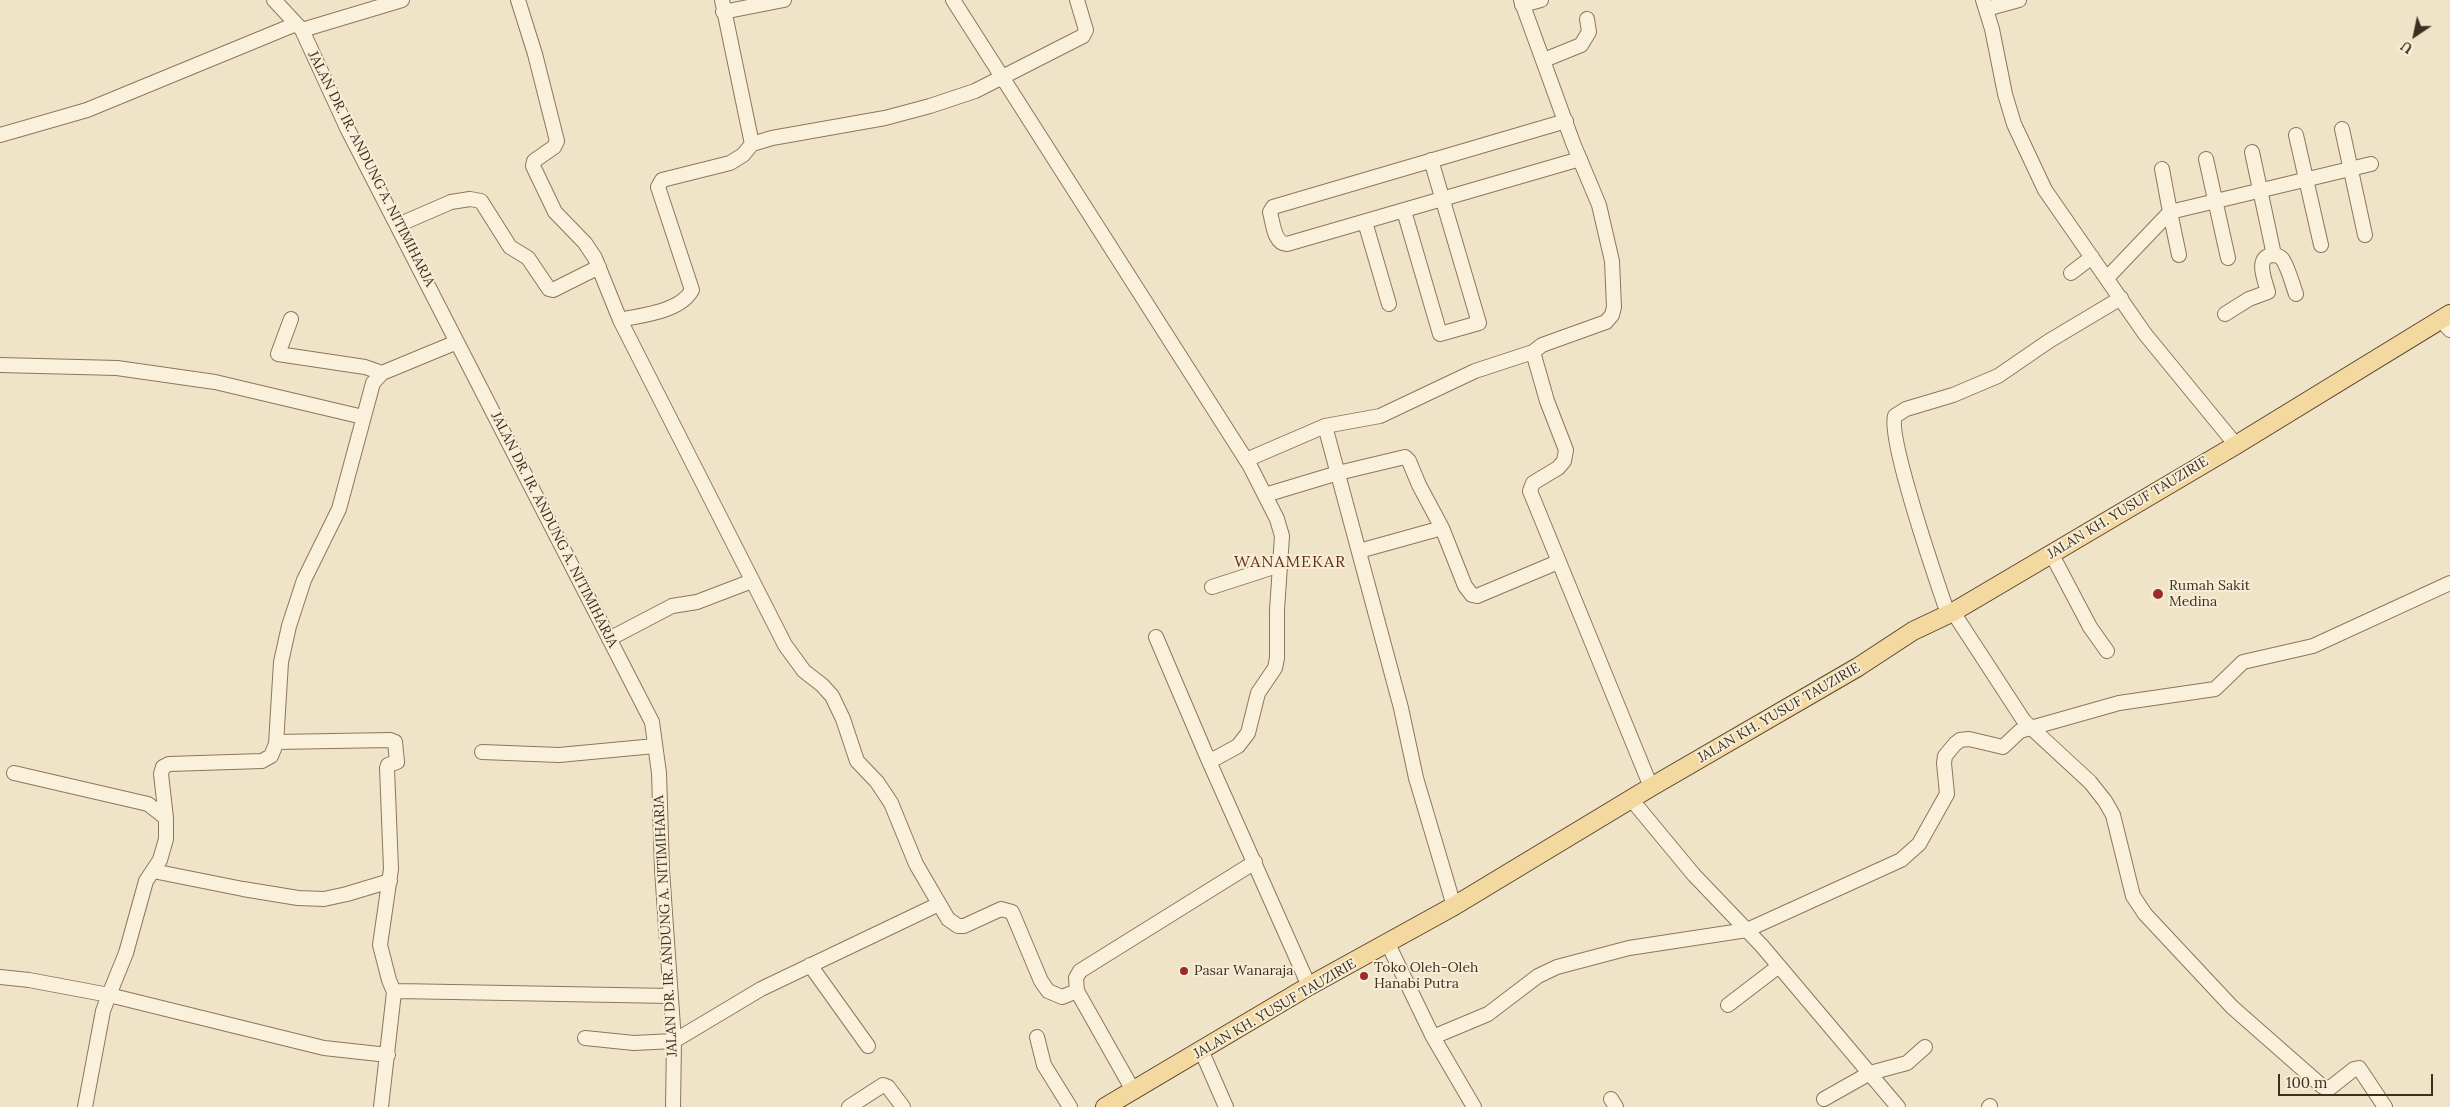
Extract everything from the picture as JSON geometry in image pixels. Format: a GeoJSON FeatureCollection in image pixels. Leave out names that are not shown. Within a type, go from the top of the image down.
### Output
{"type":"FeatureCollection","features":[{"type":"Feature","properties":{"kind":"main road","name":"JALAN KH. YUSUF TAUZIRIE"},"geometry":{"type":"LineString","coordinates":[[1105,1107],[1202,1052],[1309,986],[1454,906],[1651,787],[1858,667],[1913,631],[1950,613],[2447,321]]}},
{"type":"Feature","properties":{"kind":"street","name":"JALAN DR. IR. ANDUNG A. NITIMIHARJA"},"geometry":{"type":"LineString","coordinates":[[274,0],[299,27],[347,128],[652,722],[659,773],[662,870],[674,1041],[673,1107]]}},
{"type":"Feature","properties":{"kind":"street"},"geometry":{"type":"LineString","coordinates":[[0,135],[87,110],[299,27],[402,0]]}},
{"type":"Feature","properties":{"kind":"street"},"geometry":{"type":"LineString","coordinates":[[518,0],[538,64],[557,141],[554,147],[534,161],[533,166],[555,212],[585,243],[599,267],[620,320],[752,581],[795,660],[832,696],[843,719],[857,761],[878,782],[891,803],[916,864],[948,919],[958,926],[964,926],[1001,909],[1008,909],[1015,917],[1041,981],[1048,991],[1062,997],[1077,991]]}},
{"type":"Feature","properties":{"kind":"street"},"geometry":{"type":"LineString","coordinates":[[752,144],[723,6],[784,0]]}},
{"type":"Feature","properties":{"kind":"street"},"geometry":{"type":"LineString","coordinates":[[953,0],[1246,460],[1277,519],[1282,536],[1275,668],[1258,693],[1248,733],[1243,740],[1238,746],[1223,756],[1208,759]]}},
{"type":"Feature","properties":{"kind":"street"},"geometry":{"type":"LineString","coordinates":[[620,320],[666,309],[684,300],[692,290],[658,187],[662,180],[730,163],[743,155],[752,144],[772,138],[884,118],[976,91],[1085,34],[1077,0]]}},
{"type":"Feature","properties":{"kind":"street"},"geometry":{"type":"LineString","coordinates":[[1246,460],[1325,426],[1380,416],[1475,371],[1534,352],[1542,345],[1606,322],[1614,312],[1612,262],[1599,205],[1522,2],[1541,0]]}},
{"type":"Feature","properties":{"kind":"street"},"geometry":{"type":"LineString","coordinates":[[2019,0],[1984,4],[2005,94],[2023,148],[2045,190],[2145,334],[2236,445]]}},
{"type":"Feature","properties":{"kind":"street"},"geometry":{"type":"LineString","coordinates":[[1544,60],[1581,45],[1589,32],[1587,19]]}},
{"type":"Feature","properties":{"kind":"street"},"geometry":{"type":"LineString","coordinates":[[1566,121],[1280,204],[1273,207],[1270,212],[1278,240],[1282,244],[1287,244],[1580,159]]}},
{"type":"Feature","properties":{"kind":"street"},"geometry":{"type":"LineString","coordinates":[[2342,129],[2365,235]]}},
{"type":"Feature","properties":{"kind":"street"},"geometry":{"type":"LineString","coordinates":[[2296,135],[2321,245]]}},
{"type":"Feature","properties":{"kind":"street"},"geometry":{"type":"LineString","coordinates":[[2252,152],[2274,255]]}},
{"type":"Feature","properties":{"kind":"street"},"geometry":{"type":"LineString","coordinates":[[2206,159],[2228,258]]}},
{"type":"Feature","properties":{"kind":"street"},"geometry":{"type":"LineString","coordinates":[[1404,210],[1440,334],[1479,323],[1430,160]]}},
{"type":"Feature","properties":{"kind":"street"},"geometry":{"type":"LineString","coordinates":[[2107,278],[2170,212],[2371,164]]}},
{"type":"Feature","properties":{"kind":"street"},"geometry":{"type":"LineString","coordinates":[[2162,169],[2179,255]]}},
{"type":"Feature","properties":{"kind":"street"},"geometry":{"type":"LineString","coordinates":[[398,226],[451,202],[475,199],[485,204],[510,247],[528,258],[549,289],[553,290],[599,267]]}},
{"type":"Feature","properties":{"kind":"street"},"geometry":{"type":"LineString","coordinates":[[1365,222],[1389,304]]}},
{"type":"Feature","properties":{"kind":"street"},"geometry":{"type":"LineString","coordinates":[[2226,314],[2249,300],[2268,292],[2262,265],[2265,258],[2274,255],[2283,260],[2296,294]]}},
{"type":"Feature","properties":{"kind":"street"},"geometry":{"type":"LineString","coordinates":[[2072,273],[2092,257]]}},
{"type":"Feature","properties":{"kind":"street"},"geometry":{"type":"LineString","coordinates":[[2121,298],[2049,341],[1998,376],[1953,395],[1906,409],[1895,416],[1893,427],[1928,555],[1950,613],[2018,712],[2030,728],[2090,782],[2105,801],[2112,815],[2133,896],[2145,914],[2232,1007],[2323,1087],[2330,1088],[2354,1069],[2359,1068],[2386,1107]]}},
{"type":"Feature","properties":{"kind":"street"},"geometry":{"type":"LineString","coordinates":[[291,319],[278,354],[364,367],[382,373]]}},
{"type":"Feature","properties":{"kind":"street"},"geometry":{"type":"LineString","coordinates":[[85,1107],[103,1011],[126,954],[146,881],[160,860],[166,839],[166,818],[161,774],[164,767],[169,764],[262,761],[271,756],[276,742],[281,662],[289,626],[304,580],[339,509],[373,384],[382,373],[457,342]]}},
{"type":"Feature","properties":{"kind":"street"},"geometry":{"type":"LineString","coordinates":[[1534,352],[1547,402],[1566,450],[1562,465],[1533,482],[1530,488],[1558,562],[1651,787]]}},
{"type":"Feature","properties":{"kind":"street"},"geometry":{"type":"LineString","coordinates":[[0,365],[117,368],[215,382],[364,417]]}},
{"type":"Feature","properties":{"kind":"street"},"geometry":{"type":"LineString","coordinates":[[1325,426],[1401,708],[1416,778],[1454,906]]}},
{"type":"Feature","properties":{"kind":"street"},"geometry":{"type":"LineString","coordinates":[[1264,495],[1338,474],[1407,458],[1442,528],[1465,586],[1472,595],[1478,596],[1558,562]]}},
{"type":"Feature","properties":{"kind":"street"},"geometry":{"type":"LineString","coordinates":[[1359,551],[1442,528]]}},
{"type":"Feature","properties":{"kind":"street"},"geometry":{"type":"LineString","coordinates":[[2051,553],[2090,627],[2107,651]]}},
{"type":"Feature","properties":{"kind":"street"},"geometry":{"type":"LineString","coordinates":[[1212,587],[1280,565]]}},
{"type":"Feature","properties":{"kind":"street"},"geometry":{"type":"LineString","coordinates":[[609,639],[672,606],[697,602],[752,581]]}},
{"type":"Feature","properties":{"kind":"street"},"geometry":{"type":"LineString","coordinates":[[1433,1037],[1488,1014],[1538,976],[1557,967],[1629,948],[1747,930],[1841,889],[1901,860],[1919,844],[1947,794],[1944,763],[1946,756],[1960,740],[1970,738],[2003,747],[2016,734],[2030,728],[2119,703],[2215,689],[2243,662],[2305,648],[2450,584]]}},
{"type":"Feature","properties":{"kind":"street"},"geometry":{"type":"LineString","coordinates":[[1156,637],[1309,986]]}},
{"type":"Feature","properties":{"kind":"street"},"geometry":{"type":"LineString","coordinates":[[276,742],[390,740],[395,742],[398,762],[388,765],[387,768],[390,881],[381,950],[394,992],[382,1107]]}},
{"type":"Feature","properties":{"kind":"street"},"geometry":{"type":"LineString","coordinates":[[482,752],[569,755],[656,746]]}},
{"type":"Feature","properties":{"kind":"street"},"geometry":{"type":"LineString","coordinates":[[14,773],[148,804],[166,818]]}},
{"type":"Feature","properties":{"kind":"street"},"geometry":{"type":"LineString","coordinates":[[1631,799],[1694,875],[1779,966],[1898,1107]]}},
{"type":"Feature","properties":{"kind":"street"},"geometry":{"type":"LineString","coordinates":[[1134,1092],[1077,991],[1076,978],[1080,971],[1255,862]]}},
{"type":"Feature","properties":{"kind":"street"},"geometry":{"type":"LineString","coordinates":[[153,871],[298,898],[324,899],[390,881]]}},
{"type":"Feature","properties":{"kind":"street"},"geometry":{"type":"LineString","coordinates":[[585,1038],[634,1043],[674,1041],[760,989],[939,904]]}},
{"type":"Feature","properties":{"kind":"street"},"geometry":{"type":"LineString","coordinates":[[1388,944],[1433,1037],[1474,1107]]}},
{"type":"Feature","properties":{"kind":"street"},"geometry":{"type":"LineString","coordinates":[[810,965],[868,1046]]}},
{"type":"Feature","properties":{"kind":"street"},"geometry":{"type":"LineString","coordinates":[[1728,1005],[1779,966]]}},
{"type":"Feature","properties":{"kind":"street"},"geometry":{"type":"LineString","coordinates":[[0,977],[29,980],[109,996],[324,1048],[388,1055]]}},
{"type":"Feature","properties":{"kind":"street"},"geometry":{"type":"LineString","coordinates":[[394,992],[403,990],[670,996]]}},
{"type":"Feature","properties":{"kind":"street"},"geometry":{"type":"LineString","coordinates":[[1037,1037],[1044,1065],[1070,1107]]}},
{"type":"Feature","properties":{"kind":"street"},"geometry":{"type":"LineString","coordinates":[[1824,1099],[1870,1074],[1907,1063],[1925,1047]]}},
{"type":"Feature","properties":{"kind":"street"},"geometry":{"type":"LineString","coordinates":[[1202,1052],[1226,1107]]}},
{"type":"Feature","properties":{"kind":"street"},"geometry":{"type":"LineString","coordinates":[[849,1107],[884,1085],[888,1087],[903,1107]]}},
{"type":"Feature","properties":{"kind":"place","name":"Rumah Sakit Medina"},"geometry":{"type":"Point","coordinates":[2158,594]}},
{"type":"Feature","properties":{"kind":"place","name":"Pasar Wanaraja"},"geometry":{"type":"Point","coordinates":[1184,971]}},
{"type":"Feature","properties":{"kind":"place","name":"Toko Oleh-Oleh Hanabi Putra"},"geometry":{"type":"Point","coordinates":[1364,976]}},
{"type":"Feature","properties":{"kind":"district","name":"WANAMEKAR"},"geometry":{"type":"Point","coordinates":[1290,562]}}]}
